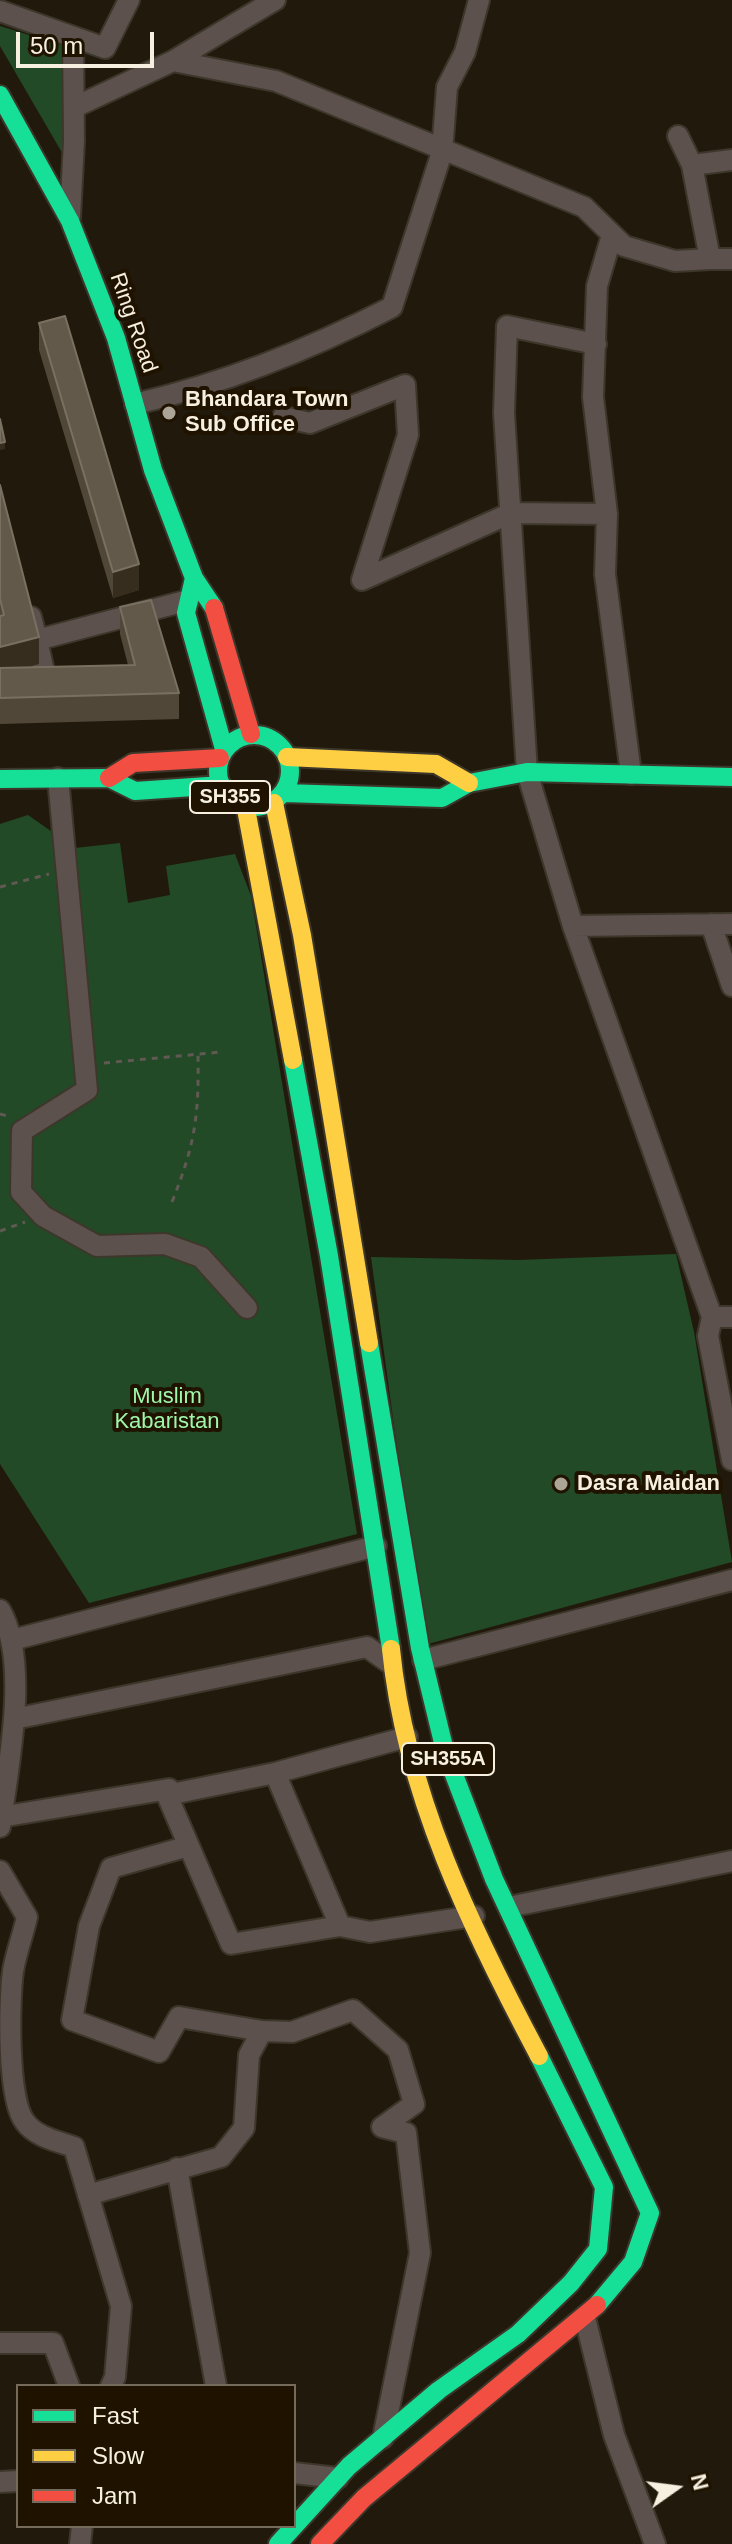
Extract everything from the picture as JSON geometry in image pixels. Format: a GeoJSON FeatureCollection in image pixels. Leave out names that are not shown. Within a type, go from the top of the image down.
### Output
{"type":"FeatureCollection","features":[{"type":"Feature","properties":{"kind":"main road","name":"Ring Road"},"geometry":{"type":"LineString","coordinates":[[0,95],[70,221],[116,338],[153,470],[194,578],[212,601],[251,734]]}},
{"type":"Feature","properties":{"kind":"main road"},"geometry":{"type":"LineString","coordinates":[[194,578],[186,613],[222,754]]}},
{"type":"Feature","properties":{"kind":"main road","name":"SH355"},"geometry":{"type":"LineString","coordinates":[[279,798],[289,776],[287,757],[270,738],[251,734],[237,737],[222,754],[218,775],[227,795],[246,809],[279,798],[442,798],[469,783]]}},
{"type":"Feature","properties":{"kind":"main road","name":"SH355"},"geometry":{"type":"LineString","coordinates":[[109,778],[133,763],[222,754]]}},
{"type":"Feature","properties":{"kind":"main road","name":"SH355"},"geometry":{"type":"LineString","coordinates":[[287,757],[436,764],[469,783]]}},
{"type":"Feature","properties":{"kind":"main road"},"geometry":{"type":"LineString","coordinates":[[469,783],[527,772],[732,777]]}},
{"type":"Feature","properties":{"kind":"main road","name":"SH355"},"geometry":{"type":"LineString","coordinates":[[0,779],[109,778],[135,791],[222,785]]}},
{"type":"Feature","properties":{"kind":"main road","name":"SH355A"},"geometry":{"type":"LineString","coordinates":[[279,798],[423,1660],[449,1764],[489,1867],[561,2026],[598,2095],[650,2213],[633,2262],[585,2318],[364,2498],[320,2544]]}},
{"type":"Feature","properties":{"kind":"main road","name":"SH355A"},"geometry":{"type":"LineString","coordinates":[[246,809],[317,1188],[376,1546],[391,1664],[407,1737],[440,1848],[521,2022],[565,2103],[604,2187],[598,2249],[559,2295],[518,2334],[439,2390],[383,2438],[338,2478],[296,2524]]}},
{"type":"Feature","properties":{"kind":"main road"},"geometry":{"type":"LineString","coordinates":[[317,1188],[344,1181]]}},
{"type":"Feature","properties":{"kind":"main road"},"geometry":{"type":"LineString","coordinates":[[391,1664],[423,1660]]}},
{"type":"Feature","properties":{"kind":"main road"},"geometry":{"type":"LineString","coordinates":[[474,1916],[509,1907]]}},
{"type":"Feature","properties":{"kind":"main road"},"geometry":{"type":"LineString","coordinates":[[565,2103],[598,2095]]}},
{"type":"Feature","properties":{"kind":"main road"},"geometry":{"type":"LineString","coordinates":[[559,2295],[585,2318]]}},
{"type":"Feature","properties":{"kind":"main road"},"geometry":{"type":"LineString","coordinates":[[338,2478],[364,2498]]}},
{"type":"Feature","properties":{"kind":"main road","name":"SH355A"},"geometry":{"type":"LineString","coordinates":[[278,2544],[293,2528]]}},
{"type":"Feature","properties":{"kind":"street"},"geometry":{"type":"LineString","coordinates":[[0,11],[105,48],[129,0]]}},
{"type":"Feature","properties":{"kind":"street"},"geometry":{"type":"LineString","coordinates":[[75,107],[173,61],[275,0]]}},
{"type":"Feature","properties":{"kind":"street"},"geometry":{"type":"LineString","coordinates":[[135,404],[207,387],[284,358],[392,307],[442,152],[447,87],[465,52],[479,0]]}},
{"type":"Feature","properties":{"kind":"street"},"geometry":{"type":"LineString","coordinates":[[70,221],[75,107],[73,37]]}},
{"type":"Feature","properties":{"kind":"street"},"geometry":{"type":"LineString","coordinates":[[173,61],[276,81],[442,152],[584,207],[624,246],[675,261],[732,259]]}},
{"type":"Feature","properties":{"kind":"street"},"geometry":{"type":"LineString","coordinates":[[678,136],[692,165],[710,259]]}},
{"type":"Feature","properties":{"kind":"street"},"geometry":{"type":"LineString","coordinates":[[692,165],[732,160]]}},
{"type":"Feature","properties":{"kind":"street"},"geometry":{"type":"LineString","coordinates":[[612,235],[597,286],[593,397],[607,514],[605,574],[631,774]]}},
{"type":"Feature","properties":{"kind":"street"},"geometry":{"type":"LineString","coordinates":[[596,344],[507,326],[504,413],[527,772],[573,926],[722,1317],[708,1336],[732,1460]]}},
{"type":"Feature","properties":{"kind":"street"},"geometry":{"type":"LineString","coordinates":[[283,417],[310,423],[405,385],[408,435],[362,580],[511,513],[607,514]]}},
{"type":"Feature","properties":{"kind":"street"},"geometry":{"type":"LineString","coordinates":[[0,688],[47,685],[25,595]]}},
{"type":"Feature","properties":{"kind":"street"},"geometry":{"type":"LineString","coordinates":[[37,640],[189,600]]}},
{"type":"Feature","properties":{"kind":"street"},"geometry":{"type":"LineString","coordinates":[[58,778],[64,870],[87,1090],[22,1131],[21,1192],[43,1216],[97,1246],[165,1244],[201,1257],[247,1308]]}},
{"type":"Feature","properties":{"kind":"street"},"geometry":{"type":"LineString","coordinates":[[573,926],[722,924],[732,986]]}},
{"type":"Feature","properties":{"kind":"street"},"geometry":{"type":"LineString","coordinates":[[12,1640],[376,1546]]}},
{"type":"Feature","properties":{"kind":"street"},"geometry":{"type":"LineString","coordinates":[[423,1660],[732,1580]]}},
{"type":"Feature","properties":{"kind":"street"},"geometry":{"type":"LineString","coordinates":[[0,1610],[12,1640],[7,1696],[14,1719],[1,1822],[169,1789],[167,1795],[231,1944],[340,1926],[370,1932],[474,1916]]}},
{"type":"Feature","properties":{"kind":"street"},"geometry":{"type":"LineString","coordinates":[[14,1719],[367,1647],[391,1664]]}},
{"type":"Feature","properties":{"kind":"street"},"geometry":{"type":"LineString","coordinates":[[167,1795],[275,1773],[407,1737]]}},
{"type":"Feature","properties":{"kind":"street"},"geometry":{"type":"LineString","coordinates":[[275,1773],[340,1926]]}},
{"type":"Feature","properties":{"kind":"street"},"geometry":{"type":"LineString","coordinates":[[189,1846],[111,1868],[89,1926],[72,2020],[159,2052],[179,2017],[262,2031],[292,2032],[353,2010],[398,2050],[414,2104],[382,2127],[406,2133],[420,2253],[383,2438]]}},
{"type":"Feature","properties":{"kind":"street"},"geometry":{"type":"LineString","coordinates":[[509,1907],[732,1861]]}},
{"type":"Feature","properties":{"kind":"street"},"geometry":{"type":"LineString","coordinates":[[0,1871],[27,1917],[13,1968],[9,2014],[14,2098],[23,2121],[37,2133],[74,2147],[121,2306],[112,2384]]}},
{"type":"Feature","properties":{"kind":"street"},"geometry":{"type":"LineString","coordinates":[[88,2195],[221,2157],[244,2128],[249,2055],[262,2031]]}},
{"type":"Feature","properties":{"kind":"street"},"geometry":{"type":"LineString","coordinates":[[177,2168],[216,2384]]}},
{"type":"Feature","properties":{"kind":"street"},"geometry":{"type":"LineString","coordinates":[[585,2318],[614,2435],[655,2544]]}},
{"type":"Feature","properties":{"kind":"street"},"geometry":{"type":"LineString","coordinates":[[0,2343],[53,2343],[68,2384]]}},
{"type":"Feature","properties":{"kind":"street"},"geometry":{"type":"LineString","coordinates":[[296,2473],[338,2478]]}},
{"type":"Feature","properties":{"kind":"path"},"geometry":{"type":"LineString","coordinates":[[0,887],[64,870]]}},
{"type":"Feature","properties":{"kind":"path"},"geometry":{"type":"LineString","coordinates":[[84,1062],[118,1064],[221,1052]]}},
{"type":"Feature","properties":{"kind":"path"},"geometry":{"type":"LineString","coordinates":[[172,1202],[188,1161],[199,1116],[198,1054]]}},
{"type":"Feature","properties":{"kind":"green space"},"geometry":{"type":"Polygon","coordinates":[[[0,26],[64,46],[64,156],[0,46],[0,26]]]}},
{"type":"Feature","properties":{"kind":"green space","name":"Muslim Kabaristan"},"geometry":{"type":"Polygon","coordinates":[[[28,815],[75,848],[120,843],[128,903],[170,895],[166,866],[235,854],[251,896],[357,1534],[89,1603],[0,1464],[0,824],[28,815]]]}},
{"type":"Feature","properties":{"kind":"green space","name":"Dasra Maidan"},"geometry":{"type":"Polygon","coordinates":[[[676,1254],[694,1332],[732,1562],[424,1645],[371,1257],[518,1260],[676,1254]]]}},
{"type":"Feature","properties":{"kind":"building"},"geometry":{"type":"Polygon","coordinates":[[[65,316],[139,564],[113,572],[39,323],[65,316]]]}},
{"type":"Feature","properties":{"kind":"building"},"geometry":{"type":"Polygon","coordinates":[[[0,419],[5,442],[0,443],[0,419]]]}},
{"type":"Feature","properties":{"kind":"building"},"geometry":{"type":"Polygon","coordinates":[[[0,485],[39,637],[0,647],[0,616],[4,615],[0,599],[0,485]]]}},
{"type":"Feature","properties":{"kind":"building"},"geometry":{"type":"Polygon","coordinates":[[[151,600],[179,693],[0,698],[0,668],[135,665],[120,607],[151,600]]]}},
{"type":"Feature","properties":{"kind":"traffic: fast"},"geometry":{"type":"LineString","coordinates":[[0,95],[70,221],[116,338],[153,470],[194,578],[214,608]]}},
{"type":"Feature","properties":{"kind":"traffic: fast"},"geometry":{"type":"LineString","coordinates":[[194,578],[186,613],[224,749]]}},
{"type":"Feature","properties":{"kind":"traffic: fast"},"geometry":{"type":"LineString","coordinates":[[254,735],[280,745],[290,771],[280,797],[254,807],[228,797],[218,771],[228,745],[254,735]]}},
{"type":"Feature","properties":{"kind":"traffic: fast"},"geometry":{"type":"LineString","coordinates":[[284,793],[442,798],[469,783],[527,772],[732,777]]}},
{"type":"Feature","properties":{"kind":"traffic: fast"},"geometry":{"type":"LineString","coordinates":[[0,779],[109,778],[135,791],[222,785]]}},
{"type":"Feature","properties":{"kind":"traffic: fast"},"geometry":{"type":"LineString","coordinates":[[293,1060],[329,1256],[391,1649]]}},
{"type":"Feature","properties":{"kind":"traffic: fast"},"geometry":{"type":"LineString","coordinates":[[369,1343],[420,1648],[445,1751],[494,1879],[650,2213],[633,2262],[597,2305]]}},
{"type":"Feature","properties":{"kind":"traffic: fast"},"geometry":{"type":"LineString","coordinates":[[296,2524],[349,2466],[439,2390],[518,2334],[571,2283],[598,2249],[604,2187],[539,2056]]}},
{"type":"Feature","properties":{"kind":"traffic: fast"},"geometry":{"type":"LineString","coordinates":[[278,2544],[293,2528]]}},
{"type":"Feature","properties":{"kind":"traffic: slow"},"geometry":{"type":"LineString","coordinates":[[287,757],[436,764],[469,783]]}},
{"type":"Feature","properties":{"kind":"traffic: slow"},"geometry":{"type":"LineString","coordinates":[[274,803],[302,935],[369,1343]]}},
{"type":"Feature","properties":{"kind":"traffic: slow"},"geometry":{"type":"LineString","coordinates":[[246,809],[293,1060]]}},
{"type":"Feature","properties":{"kind":"traffic: slow"},"geometry":{"type":"LineString","coordinates":[[391,1649],[399,1703],[426,1808],[466,1910],[539,2056]]}},
{"type":"Feature","properties":{"kind":"traffic: jam"},"geometry":{"type":"LineString","coordinates":[[214,608],[251,734]]}},
{"type":"Feature","properties":{"kind":"traffic: jam"},"geometry":{"type":"LineString","coordinates":[[109,778],[133,763],[220,758]]}},
{"type":"Feature","properties":{"kind":"traffic: jam"},"geometry":{"type":"LineString","coordinates":[[320,2544],[364,2498],[597,2305]]}},
{"type":"Feature","properties":{"kind":"place","name":"Bhandara Town Sub Office"},"geometry":{"type":"Point","coordinates":[169,413]}},
{"type":"Feature","properties":{"kind":"place","name":"Dasra Maidan"},"geometry":{"type":"Point","coordinates":[561,1484]}}]}
